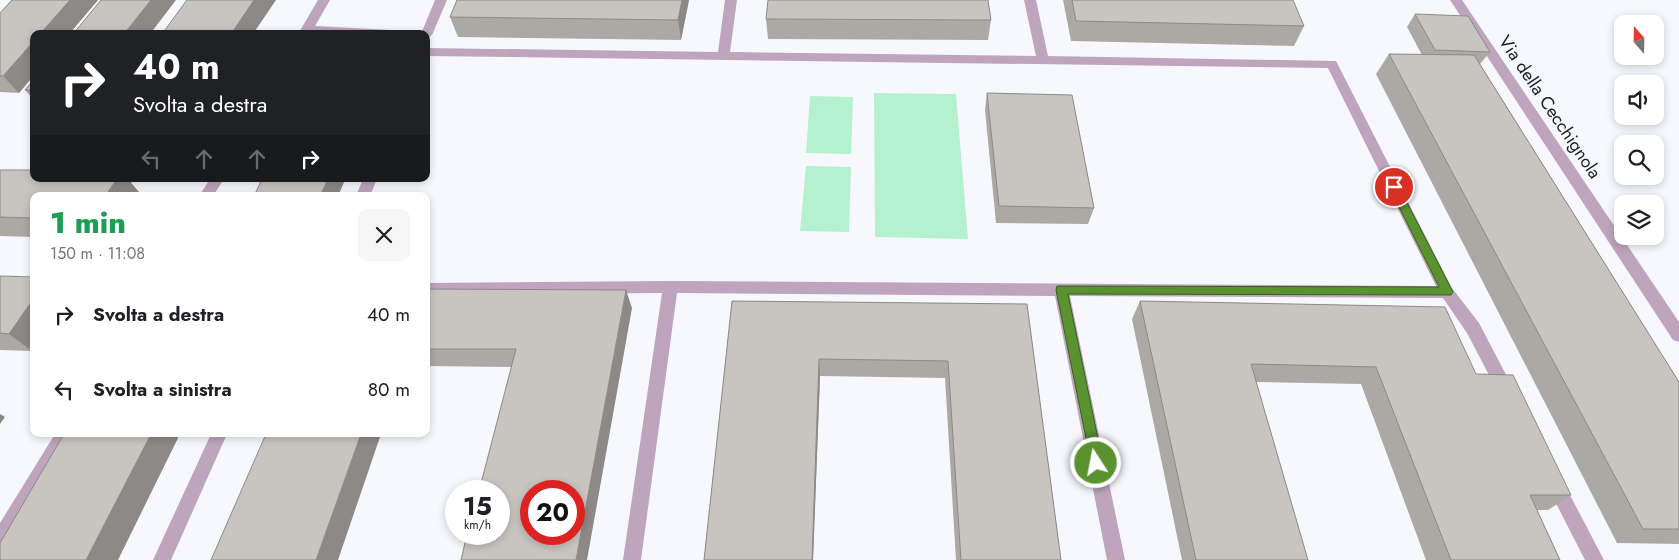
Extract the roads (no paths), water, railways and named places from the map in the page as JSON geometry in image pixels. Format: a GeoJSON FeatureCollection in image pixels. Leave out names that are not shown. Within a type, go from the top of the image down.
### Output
{"type":"FeatureCollection","features":[{"type":"Feature","properties":{"kind":"street"},"geometry":{"type":"LineString","coordinates":[[306,30],[324,0]]}},
{"type":"Feature","properties":{"kind":"street"},"geometry":{"type":"LineString","coordinates":[[428,30],[441,0]]}},
{"type":"Feature","properties":{"kind":"street"},"geometry":{"type":"LineString","coordinates":[[723,56],[731,0]]}},
{"type":"Feature","properties":{"kind":"street"},"geometry":{"type":"LineString","coordinates":[[1030,0],[1043,61]]}},
{"type":"Feature","properties":{"kind":"street","name":"Via della Cecchignola"},"geometry":{"type":"LineString","coordinates":[[1456,0],[1679,335]]}},
{"type":"Feature","properties":{"kind":"street"},"geometry":{"type":"LineString","coordinates":[[430,52],[1332,64],[1447,292],[1473,328],[1513,405]]}},
{"type":"Feature","properties":{"kind":"street"},"geometry":{"type":"LineString","coordinates":[[430,289],[670,287],[1447,292]]}},
{"type":"Feature","properties":{"kind":"street"},"geometry":{"type":"LineString","coordinates":[[632,560],[670,287]]}},
{"type":"Feature","properties":{"kind":"street"},"geometry":{"type":"LineString","coordinates":[[1061,290],[1116,560]]}},
{"type":"Feature","properties":{"kind":"street"},"geometry":{"type":"LineString","coordinates":[[0,540],[62,437]]}},
{"type":"Feature","properties":{"kind":"street"},"geometry":{"type":"LineString","coordinates":[[162,560],[218,437]]}},
{"type":"Feature","properties":{"kind":"street"},"geometry":{"type":"LineString","coordinates":[[1545,465],[1595,560]]}}]}
